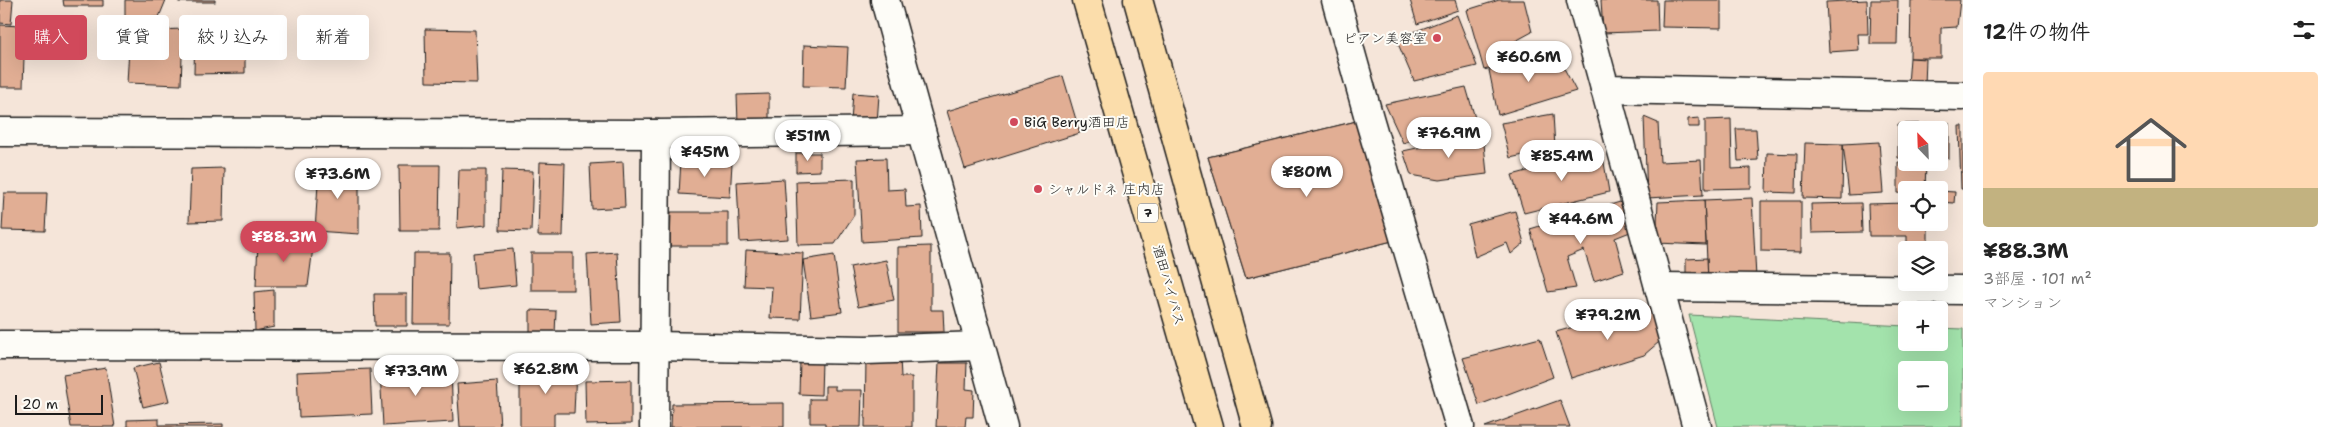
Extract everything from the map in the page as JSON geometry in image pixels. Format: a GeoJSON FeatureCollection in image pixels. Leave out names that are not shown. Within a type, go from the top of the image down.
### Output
{"type":"FeatureCollection","features":[{"type":"Feature","properties":{"kind":"highway","name":"酒田バイパス"},"geometry":{"type":"LineString","coordinates":[[1087,0],[1209,427]]}},
{"type":"Feature","properties":{"kind":"highway"},"geometry":{"type":"LineString","coordinates":[[1138,0],[1258,427]]}},
{"type":"Feature","properties":{"kind":"street"},"geometry":{"type":"LineString","coordinates":[[885,0],[979,346],[1003,427]]}},
{"type":"Feature","properties":{"kind":"street"},"geometry":{"type":"LineString","coordinates":[[1336,0],[1460,427]]}},
{"type":"Feature","properties":{"kind":"street"},"geometry":{"type":"LineString","coordinates":[[1580,0],[1697,427]]}},
{"type":"Feature","properties":{"kind":"street"},"geometry":{"type":"LineString","coordinates":[[1605,89],[1963,96]]}},
{"type":"Feature","properties":{"kind":"street"},"geometry":{"type":"LineString","coordinates":[[0,132],[656,134],[922,131]]}},
{"type":"Feature","properties":{"kind":"street"},"geometry":{"type":"LineString","coordinates":[[654,427],[656,134]]}},
{"type":"Feature","properties":{"kind":"street"},"geometry":{"type":"LineString","coordinates":[[1659,287],[1963,290]]}},
{"type":"Feature","properties":{"kind":"street"},"geometry":{"type":"LineString","coordinates":[[0,345],[656,346],[866,350],[979,346]]}},
{"type":"Feature","properties":{"kind":"green space"},"geometry":{"type":"Polygon","coordinates":[[[1689,315],[1898,326],[1898,351],[1948,351],[1948,328],[1963,329],[1963,427],[1718,427],[1689,315]]]}},
{"type":"Feature","properties":{"kind":"building"},"geometry":{"type":"Polygon","coordinates":[[[0,0],[13,0],[11,24],[0,23],[0,0]]]}},
{"type":"Feature","properties":{"kind":"building"},"geometry":{"type":"Polygon","coordinates":[[[63,0],[103,0],[103,6],[64,6],[63,0]]]}},
{"type":"Feature","properties":{"kind":"building"},"geometry":{"type":"Polygon","coordinates":[[[125,0],[166,0],[160,15],[125,15],[125,0]]]}},
{"type":"Feature","properties":{"kind":"building"},"geometry":{"type":"Polygon","coordinates":[[[179,0],[215,0],[215,2],[179,2],[179,0]]]}},
{"type":"Feature","properties":{"kind":"building"},"geometry":{"type":"Polygon","coordinates":[[[1410,0],[1455,0],[1458,10],[1417,24],[1410,0]]]}},
{"type":"Feature","properties":{"kind":"building"},"geometry":{"type":"Polygon","coordinates":[[[1499,0],[1524,0],[1532,32],[1499,50],[1505,64],[1484,70],[1467,10],[1499,0]]]}},
{"type":"Feature","properties":{"kind":"building"},"geometry":{"type":"Polygon","coordinates":[[[1601,0],[1657,0],[1658,31],[1603,33],[1601,0]]]}},
{"type":"Feature","properties":{"kind":"building"},"geometry":{"type":"Polygon","coordinates":[[[1663,0],[1721,0],[1721,28],[1662,27],[1663,0]]]}},
{"type":"Feature","properties":{"kind":"building"},"geometry":{"type":"Polygon","coordinates":[[[1867,0],[1868,34],[1858,34],[1859,50],[1829,52],[1826,2],[1867,0]]]}},
{"type":"Feature","properties":{"kind":"building"},"geometry":{"type":"Polygon","coordinates":[[[1871,0],[1898,0],[1897,44],[1870,44],[1871,0]]]}},
{"type":"Feature","properties":{"kind":"building"},"geometry":{"type":"Polygon","coordinates":[[[1911,0],[1960,0],[1957,27],[1941,28],[1941,58],[1910,58],[1911,0]]]}},
{"type":"Feature","properties":{"kind":"building"},"geometry":{"type":"Polygon","coordinates":[[[1457,15],[1477,66],[1414,81],[1396,39],[1457,15]]]}},
{"type":"Feature","properties":{"kind":"building"},"geometry":{"type":"Polygon","coordinates":[[[0,25],[15,26],[15,60],[24,60],[23,87],[0,87],[0,25]]]}},
{"type":"Feature","properties":{"kind":"building"},"geometry":{"type":"Polygon","coordinates":[[[179,29],[179,60],[182,60],[181,85],[127,83],[128,60],[169,60],[169,30],[179,29]]]}},
{"type":"Feature","properties":{"kind":"building"},"geometry":{"type":"Polygon","coordinates":[[[425,29],[475,30],[477,83],[426,82],[425,29]]]}},
{"type":"Feature","properties":{"kind":"building"},"geometry":{"type":"Polygon","coordinates":[[[804,45],[848,47],[846,87],[803,86],[804,45]]]}},
{"type":"Feature","properties":{"kind":"building"},"geometry":{"type":"Polygon","coordinates":[[[1556,53],[1576,91],[1498,115],[1489,70],[1556,53]]]}},
{"type":"Feature","properties":{"kind":"building"},"geometry":{"type":"Polygon","coordinates":[[[1910,58],[1926,59],[1925,85],[1908,84],[1910,58]]]}},
{"type":"Feature","properties":{"kind":"building"},"geometry":{"type":"Polygon","coordinates":[[[194,60],[245,60],[245,73],[194,74],[194,60]]]}},
{"type":"Feature","properties":{"kind":"building","name":"BiG Berry酒田店"},"geometry":{"type":"Polygon","coordinates":[[[1063,76],[1080,133],[965,169],[947,111],[1063,76]]]}},
{"type":"Feature","properties":{"kind":"building"},"geometry":{"type":"Polygon","coordinates":[[[1466,87],[1475,118],[1403,143],[1385,104],[1466,87]]]}},
{"type":"Feature","properties":{"kind":"building"},"geometry":{"type":"Polygon","coordinates":[[[853,93],[879,95],[877,123],[851,122],[853,93]]]}},
{"type":"Feature","properties":{"kind":"building"},"geometry":{"type":"Polygon","coordinates":[[[769,94],[769,121],[738,123],[737,95],[769,94]]]}},
{"type":"Feature","properties":{"kind":"building"},"geometry":{"type":"Polygon","coordinates":[[[1553,114],[1555,148],[1510,158],[1501,123],[1553,114]]]}},
{"type":"Feature","properties":{"kind":"building"},"geometry":{"type":"Polygon","coordinates":[[[1644,117],[1658,123],[1660,162],[1701,160],[1703,195],[1647,198],[1644,117]]]}},
{"type":"Feature","properties":{"kind":"building"},"geometry":{"type":"Polygon","coordinates":[[[1369,118],[1404,238],[1246,278],[1208,157],[1369,118]]]}},
{"type":"Feature","properties":{"kind":"building"},"geometry":{"type":"Polygon","coordinates":[[[1369,118],[1404,238],[1246,278],[1208,157],[1369,118]]]}},
{"type":"Feature","properties":{"kind":"building"},"geometry":{"type":"Polygon","coordinates":[[[1699,118],[1699,127],[1688,127],[1688,119],[1699,118]]]}},
{"type":"Feature","properties":{"kind":"building"},"geometry":{"type":"Polygon","coordinates":[[[1731,119],[1732,169],[1751,168],[1751,188],[1705,189],[1705,120],[1731,119]]]}},
{"type":"Feature","properties":{"kind":"building"},"geometry":{"type":"Polygon","coordinates":[[[1949,123],[1949,158],[1948,158],[1949,123]]]}},
{"type":"Feature","properties":{"kind":"building"},"geometry":{"type":"Polygon","coordinates":[[[1959,126],[1963,126],[1963,189],[1961,189],[1959,126]]]}},
{"type":"Feature","properties":{"kind":"building"},"geometry":{"type":"Polygon","coordinates":[[[1736,129],[1756,129],[1758,160],[1738,161],[1736,129]]]}},
{"type":"Feature","properties":{"kind":"building"},"geometry":{"type":"Polygon","coordinates":[[[1483,134],[1487,174],[1439,180],[1411,175],[1403,151],[1483,134]]]}},
{"type":"Feature","properties":{"kind":"building"},"geometry":{"type":"Polygon","coordinates":[[[1879,142],[1883,193],[1849,195],[1843,144],[1879,142]]]}},
{"type":"Feature","properties":{"kind":"building"},"geometry":{"type":"Polygon","coordinates":[[[1805,143],[1843,144],[1842,199],[1803,198],[1805,143]]]}},
{"type":"Feature","properties":{"kind":"building"},"geometry":{"type":"Polygon","coordinates":[[[1602,151],[1609,192],[1524,213],[1512,175],[1602,151]]]}},
{"type":"Feature","properties":{"kind":"building"},"geometry":{"type":"Polygon","coordinates":[[[796,153],[820,153],[820,171],[796,172],[796,153]]]}},
{"type":"Feature","properties":{"kind":"building"},"geometry":{"type":"Polygon","coordinates":[[[1767,153],[1797,154],[1796,193],[1766,192],[1767,153]]]}},
{"type":"Feature","properties":{"kind":"building"},"geometry":{"type":"Polygon","coordinates":[[[886,158],[887,190],[905,189],[906,207],[921,206],[922,238],[862,242],[857,159],[886,158]]]}},
{"type":"Feature","properties":{"kind":"building"},"geometry":{"type":"Polygon","coordinates":[[[681,160],[732,163],[730,197],[679,194],[681,160]]]}},
{"type":"Feature","properties":{"kind":"building"},"geometry":{"type":"Polygon","coordinates":[[[540,162],[565,163],[563,236],[538,236],[540,162]]]}},
{"type":"Feature","properties":{"kind":"building"},"geometry":{"type":"Polygon","coordinates":[[[623,162],[625,207],[592,209],[590,164],[623,162]]]}},
{"type":"Feature","properties":{"kind":"building"},"geometry":{"type":"Polygon","coordinates":[[[399,165],[440,165],[439,231],[400,231],[399,165]]]}},
{"type":"Feature","properties":{"kind":"building"},"geometry":{"type":"Polygon","coordinates":[[[359,166],[359,234],[315,231],[319,167],[359,166]]]}},
{"type":"Feature","properties":{"kind":"building"},"geometry":{"type":"Polygon","coordinates":[[[224,168],[223,221],[189,222],[191,169],[224,168]]]}},
{"type":"Feature","properties":{"kind":"building"},"geometry":{"type":"Polygon","coordinates":[[[459,170],[486,170],[486,225],[457,228],[459,170]]]}},
{"type":"Feature","properties":{"kind":"building"},"geometry":{"type":"Polygon","coordinates":[[[502,170],[533,171],[531,231],[500,230],[502,170]]]}},
{"type":"Feature","properties":{"kind":"building"},"geometry":{"type":"Polygon","coordinates":[[[1898,171],[1926,171],[1925,181],[1898,181],[1898,171]]]}},
{"type":"Feature","properties":{"kind":"building"},"geometry":{"type":"Polygon","coordinates":[[[784,179],[788,239],[740,242],[737,182],[784,179]]]}},
{"type":"Feature","properties":{"kind":"building"},"geometry":{"type":"Polygon","coordinates":[[[854,179],[854,215],[835,244],[798,245],[796,181],[854,179]]]}},
{"type":"Feature","properties":{"kind":"building"},"geometry":{"type":"Polygon","coordinates":[[[1948,192],[1955,192],[1954,203],[1948,203],[1948,192]]]}},
{"type":"Feature","properties":{"kind":"building"},"geometry":{"type":"Polygon","coordinates":[[[4,193],[47,193],[45,231],[2,230],[4,193]]]}},
{"type":"Feature","properties":{"kind":"building"},"geometry":{"type":"Polygon","coordinates":[[[1752,198],[1756,278],[1708,280],[1704,200],[1752,198]]]}},
{"type":"Feature","properties":{"kind":"building"},"geometry":{"type":"Polygon","coordinates":[[[1704,200],[1706,245],[1656,243],[1658,202],[1704,200]]]}},
{"type":"Feature","properties":{"kind":"building"},"geometry":{"type":"Polygon","coordinates":[[[1761,201],[1801,201],[1801,252],[1761,251],[1761,201]]]}},
{"type":"Feature","properties":{"kind":"building"},"geometry":{"type":"Polygon","coordinates":[[[1620,202],[1630,232],[1615,238],[1624,271],[1594,281],[1584,250],[1567,257],[1576,288],[1548,292],[1530,229],[1620,202]]]}},
{"type":"Feature","properties":{"kind":"building"},"geometry":{"type":"Polygon","coordinates":[[[1861,203],[1862,232],[1812,233],[1811,204],[1861,203]]]}},
{"type":"Feature","properties":{"kind":"building"},"geometry":{"type":"Polygon","coordinates":[[[1898,203],[1898,231],[1928,231],[1928,241],[1907,241],[1907,236],[1869,236],[1868,204],[1898,203]]]}},
{"type":"Feature","properties":{"kind":"building"},"geometry":{"type":"Polygon","coordinates":[[[1515,211],[1524,243],[1511,254],[1507,243],[1475,257],[1468,224],[1515,211]]]}},
{"type":"Feature","properties":{"kind":"building"},"geometry":{"type":"Polygon","coordinates":[[[671,212],[728,212],[728,246],[670,246],[671,212]]]}},
{"type":"Feature","properties":{"kind":"building"},"geometry":{"type":"Polygon","coordinates":[[[314,240],[308,286],[256,286],[258,242],[314,240]]]}},
{"type":"Feature","properties":{"kind":"building"},"geometry":{"type":"Polygon","coordinates":[[[931,246],[931,310],[943,310],[944,332],[898,332],[898,247],[931,246]]]}},
{"type":"Feature","properties":{"kind":"building"},"geometry":{"type":"Polygon","coordinates":[[[513,249],[516,285],[476,289],[473,253],[513,249]]]}},
{"type":"Feature","properties":{"kind":"building"},"geometry":{"type":"Polygon","coordinates":[[[746,250],[803,253],[800,319],[770,318],[772,287],[744,286],[746,250]]]}},
{"type":"Feature","properties":{"kind":"building"},"geometry":{"type":"Polygon","coordinates":[[[617,252],[621,322],[591,324],[587,254],[617,252]]]}},
{"type":"Feature","properties":{"kind":"building"},"geometry":{"type":"Polygon","coordinates":[[[414,253],[450,253],[449,324],[413,324],[414,253]]]}},
{"type":"Feature","properties":{"kind":"building"},"geometry":{"type":"Polygon","coordinates":[[[531,253],[573,253],[573,290],[531,290],[531,253]]]}},
{"type":"Feature","properties":{"kind":"building"},"geometry":{"type":"Polygon","coordinates":[[[834,255],[842,312],[811,316],[803,260],[834,255]]]}},
{"type":"Feature","properties":{"kind":"building"},"geometry":{"type":"Polygon","coordinates":[[[1707,258],[1708,280],[1686,279],[1686,259],[1707,258]]]}},
{"type":"Feature","properties":{"kind":"building"},"geometry":{"type":"Polygon","coordinates":[[[886,260],[894,300],[858,307],[850,267],[886,260]]]}},
{"type":"Feature","properties":{"kind":"building"},"geometry":{"type":"Polygon","coordinates":[[[274,290],[274,327],[255,331],[254,292],[274,290]]]}},
{"type":"Feature","properties":{"kind":"building"},"geometry":{"type":"Polygon","coordinates":[[[374,294],[407,294],[407,326],[375,326],[374,294]]]}},
{"type":"Feature","properties":{"kind":"building"},"geometry":{"type":"Polygon","coordinates":[[[1651,305],[1659,342],[1644,355],[1571,378],[1556,332],[1651,305]]]}},
{"type":"Feature","properties":{"kind":"building"},"geometry":{"type":"Polygon","coordinates":[[[530,310],[556,311],[555,334],[530,333],[530,310]]]}},
{"type":"Feature","properties":{"kind":"building"},"geometry":{"type":"Polygon","coordinates":[[[1540,338],[1553,377],[1479,405],[1463,358],[1540,338]]]}},
{"type":"Feature","properties":{"kind":"building"},"geometry":{"type":"Polygon","coordinates":[[[866,358],[900,358],[901,377],[912,377],[912,427],[865,427],[866,358]]]}},
{"type":"Feature","properties":{"kind":"building"},"geometry":{"type":"Polygon","coordinates":[[[800,360],[822,361],[821,395],[799,394],[800,360]]]}},
{"type":"Feature","properties":{"kind":"building"},"geometry":{"type":"Polygon","coordinates":[[[159,362],[169,401],[143,407],[133,368],[159,362]]]}},
{"type":"Feature","properties":{"kind":"building"},"geometry":{"type":"Polygon","coordinates":[[[939,363],[967,363],[966,389],[974,390],[973,417],[966,417],[965,427],[936,427],[939,363]]]}},
{"type":"Feature","properties":{"kind":"building"},"geometry":{"type":"Polygon","coordinates":[[[534,365],[576,369],[574,413],[554,413],[554,427],[520,427],[520,377],[534,365]]]}},
{"type":"Feature","properties":{"kind":"building"},"geometry":{"type":"Polygon","coordinates":[[[106,368],[115,427],[71,427],[63,375],[106,368]]]}},
{"type":"Feature","properties":{"kind":"building"},"geometry":{"type":"Polygon","coordinates":[[[370,369],[372,414],[299,417],[297,372],[370,369]]]}},
{"type":"Feature","properties":{"kind":"building"},"geometry":{"type":"Polygon","coordinates":[[[424,369],[424,372],[451,370],[453,422],[383,426],[380,371],[424,369]]]}},
{"type":"Feature","properties":{"kind":"building"},"geometry":{"type":"Polygon","coordinates":[[[631,380],[631,424],[586,425],[585,381],[631,380]]]}},
{"type":"Feature","properties":{"kind":"building"},"geometry":{"type":"Polygon","coordinates":[[[497,381],[500,427],[460,427],[457,384],[497,381]]]}},
{"type":"Feature","properties":{"kind":"building"},"geometry":{"type":"Polygon","coordinates":[[[825,386],[835,386],[835,390],[862,390],[861,427],[825,427],[825,423],[810,423],[810,399],[825,399],[825,386]]]}},
{"type":"Feature","properties":{"kind":"building"},"geometry":{"type":"Polygon","coordinates":[[[1560,400],[1570,427],[1485,427],[1560,400]]]}},
{"type":"Feature","properties":{"kind":"building"},"geometry":{"type":"Polygon","coordinates":[[[784,403],[784,427],[671,427],[672,404],[784,403]]]}},
{"type":"Feature","properties":{"kind":"building"},"geometry":{"type":"Polygon","coordinates":[[[159,419],[159,425],[223,424],[223,427],[127,427],[127,420],[159,419]]]}},
{"type":"Feature","properties":{"kind":"place","name":"ピアン美容室"},"geometry":{"type":"Point","coordinates":[1437,38]}},
{"type":"Feature","properties":{"kind":"place","name":"BiG Berry酒田店"},"geometry":{"type":"Point","coordinates":[1014,122]}},
{"type":"Feature","properties":{"kind":"place","name":"シャルドネ 庄内店"},"geometry":{"type":"Point","coordinates":[1038,189]}}]}
